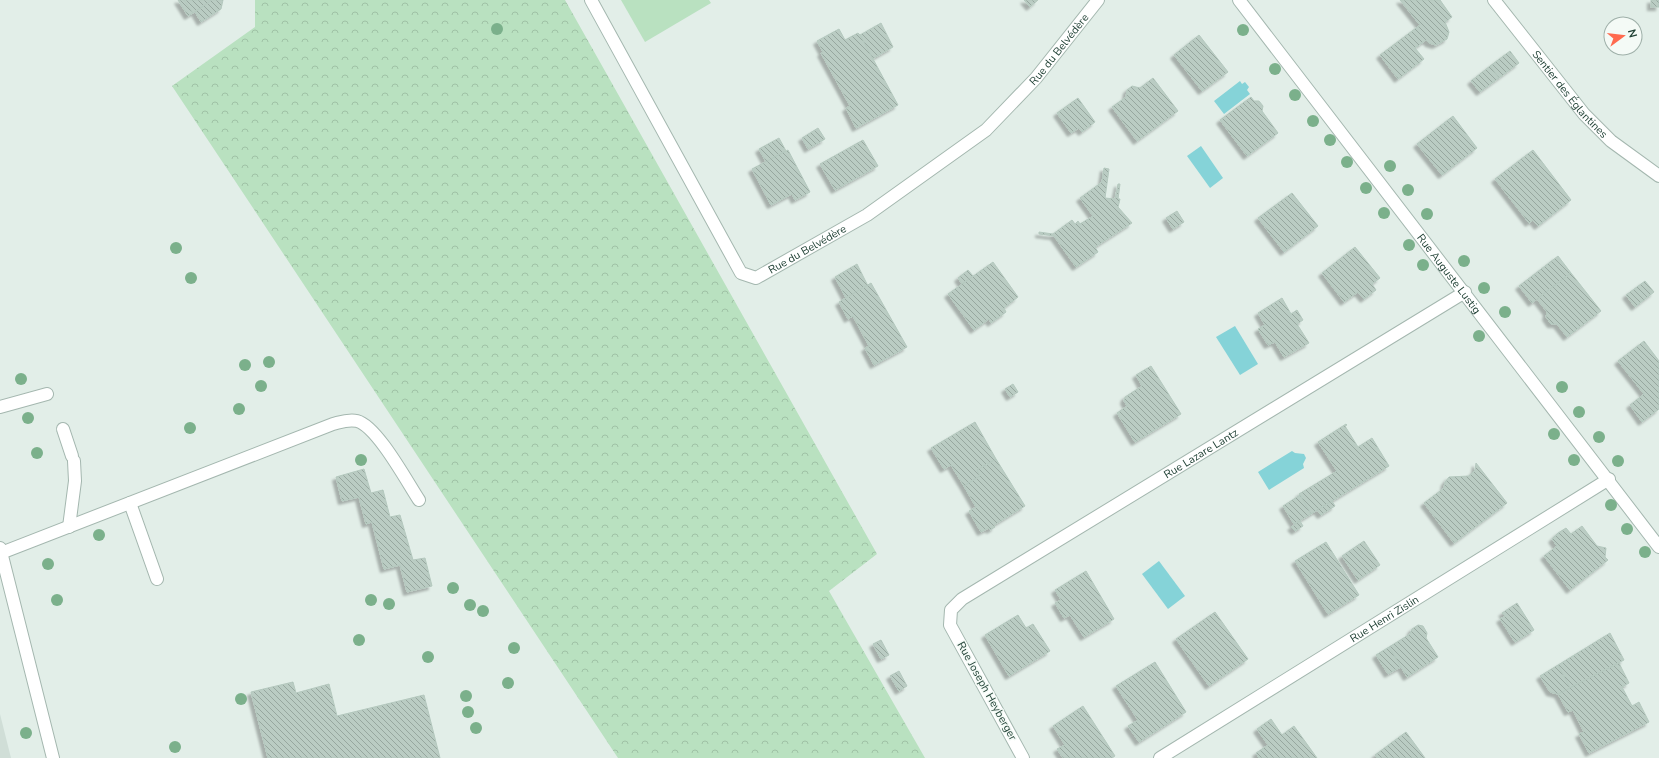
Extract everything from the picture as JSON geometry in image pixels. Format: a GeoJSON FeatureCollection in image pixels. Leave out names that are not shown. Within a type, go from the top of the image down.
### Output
{"type":"FeatureCollection","features":[{"type":"Feature","properties":{"kind":"street","name":"Rue du Belvédère"},"geometry":{"type":"LineString","coordinates":[[591,0],[741,273],[756,278],[867,215],[986,130],[1036,78],[1098,0]]}},
{"type":"Feature","properties":{"kind":"street","name":"Rue Auguste Lustig"},"geometry":{"type":"LineString","coordinates":[[1239,0],[1609,479],[1659,547]]}},
{"type":"Feature","properties":{"kind":"street","name":"Sentier des Églantines"},"geometry":{"type":"LineString","coordinates":[[1494,0],[1584,114],[1611,141],[1659,176]]}},
{"type":"Feature","properties":{"kind":"street","name":"Rue Lazare Lantz"},"geometry":{"type":"LineString","coordinates":[[950,625],[951,610],[962,599],[1465,292]]}},
{"type":"Feature","properties":{"kind":"street"},"geometry":{"type":"LineString","coordinates":[[0,407],[48,394]]}},
{"type":"Feature","properties":{"kind":"street"},"geometry":{"type":"LineString","coordinates":[[53,758],[1,550],[69,527],[333,424],[347,420],[358,421],[371,430],[380,440],[419,500]]}},
{"type":"Feature","properties":{"kind":"street"},"geometry":{"type":"LineString","coordinates":[[63,429],[73,459],[75,481],[69,527]]}},
{"type":"Feature","properties":{"kind":"street","name":"Rue Henri Zislin"},"geometry":{"type":"LineString","coordinates":[[1160,758],[1609,479]]}},
{"type":"Feature","properties":{"kind":"street"},"geometry":{"type":"LineString","coordinates":[[130,503],[157,579]]}},
{"type":"Feature","properties":{"kind":"street","name":"Rue Joseph Heyberger"},"geometry":{"type":"LineString","coordinates":[[950,625],[1024,758]]}},
{"type":"Feature","properties":{"kind":"shaded area"},"geometry":{"type":"Polygon","coordinates":[[[0,714],[11,758],[0,758],[0,714]]]}},
{"type":"Feature","properties":{"kind":"green space"},"geometry":{"type":"Polygon","coordinates":[[[255,0],[565,0],[877,554],[829,591],[925,758],[618,758],[172,86],[255,27],[255,0]]]}},
{"type":"Feature","properties":{"kind":"green space"},"geometry":{"type":"Polygon","coordinates":[[[621,0],[709,0],[711,3],[645,42],[621,0]]]}},
{"type":"Feature","properties":{"kind":"water"},"geometry":{"type":"Polygon","coordinates":[[[1240,81],[1242,84],[1245,82],[1249,87],[1247,90],[1250,94],[1224,114],[1214,101],[1240,81]]]}},
{"type":"Feature","properties":{"kind":"water"},"geometry":{"type":"Polygon","coordinates":[[[1201,146],[1223,178],[1210,188],[1187,156],[1201,146]]]}},
{"type":"Feature","properties":{"kind":"water"},"geometry":{"type":"Polygon","coordinates":[[[1235,326],[1258,364],[1240,375],[1216,337],[1235,326]]]}},
{"type":"Feature","properties":{"kind":"water"},"geometry":{"type":"Polygon","coordinates":[[[1292,451],[1295,453],[1304,454],[1306,458],[1303,464],[1304,468],[1269,490],[1258,472],[1292,451]]]}},
{"type":"Feature","properties":{"kind":"water"},"geometry":{"type":"Polygon","coordinates":[[[1159,561],[1185,596],[1168,609],[1142,574],[1159,561]]]}},
{"type":"Feature","properties":{"kind":"building"},"geometry":{"type":"Polygon","coordinates":[[[178,0],[184,0],[193,13],[188,16],[178,0]]]}},
{"type":"Feature","properties":{"kind":"building"},"geometry":{"type":"Polygon","coordinates":[[[184,0],[212,0],[193,13],[184,0]]]}},
{"type":"Feature","properties":{"kind":"building"},"geometry":{"type":"Polygon","coordinates":[[[212,0],[223,0],[221,9],[201,22],[195,12],[212,0]]]}},
{"type":"Feature","properties":{"kind":"building"},"geometry":{"type":"Polygon","coordinates":[[[1024,0],[1038,0],[1030,7],[1024,0]]]}},
{"type":"Feature","properties":{"kind":"building"},"geometry":{"type":"Polygon","coordinates":[[[1400,0],[1440,0],[1452,17],[1445,22],[1449,32],[1447,39],[1436,45],[1429,43],[1426,40],[1415,48],[1424,59],[1398,79],[1380,55],[1420,25],[1400,0]]]}},
{"type":"Feature","properties":{"kind":"building"},"geometry":{"type":"Polygon","coordinates":[[[1651,0],[1659,0],[1659,7],[1651,7],[1651,0]]]}},
{"type":"Feature","properties":{"kind":"building"},"geometry":{"type":"Polygon","coordinates":[[[881,23],[893,47],[872,59],[860,35],[881,23]]]}},
{"type":"Feature","properties":{"kind":"building"},"geometry":{"type":"Polygon","coordinates":[[[839,29],[845,40],[858,33],[860,35],[898,105],[856,128],[846,108],[850,106],[821,53],[823,52],[817,41],[839,29]]]}},
{"type":"Feature","properties":{"kind":"building"},"geometry":{"type":"Polygon","coordinates":[[[1199,35],[1228,72],[1202,91],[1174,55],[1199,35]]]}},
{"type":"Feature","properties":{"kind":"building"},"geometry":{"type":"Polygon","coordinates":[[[1510,51],[1519,63],[1499,78],[1490,66],[1510,51]]]}},
{"type":"Feature","properties":{"kind":"building"},"geometry":{"type":"Polygon","coordinates":[[[1490,66],[1499,78],[1480,92],[1471,81],[1490,66]]]}},
{"type":"Feature","properties":{"kind":"building"},"geometry":{"type":"Polygon","coordinates":[[[1153,78],[1178,111],[1137,141],[1112,107],[1126,97],[1127,90],[1132,86],[1140,88],[1153,78]]]}},
{"type":"Feature","properties":{"kind":"building"},"geometry":{"type":"Polygon","coordinates":[[[1251,97],[1254,101],[1259,101],[1263,106],[1262,111],[1278,133],[1247,156],[1220,120],[1251,97]]]}},
{"type":"Feature","properties":{"kind":"building"},"geometry":{"type":"Polygon","coordinates":[[[1078,98],[1095,122],[1082,132],[1079,128],[1071,133],[1057,113],[1078,98]]]}},
{"type":"Feature","properties":{"kind":"building"},"geometry":{"type":"Polygon","coordinates":[[[1453,116],[1477,148],[1442,175],[1417,144],[1453,116]]]}},
{"type":"Feature","properties":{"kind":"building"},"geometry":{"type":"Polygon","coordinates":[[[818,128],[825,139],[808,149],[802,138],[818,128]]]}},
{"type":"Feature","properties":{"kind":"building"},"geometry":{"type":"Polygon","coordinates":[[[779,138],[786,151],[766,162],[759,149],[779,138]]]}},
{"type":"Feature","properties":{"kind":"building"},"geometry":{"type":"Polygon","coordinates":[[[863,140],[878,166],[835,190],[820,164],[863,140]]]}},
{"type":"Feature","properties":{"kind":"building"},"geometry":{"type":"Polygon","coordinates":[[[788,150],[810,192],[795,200],[792,194],[771,205],[752,169],[788,150]]]}},
{"type":"Feature","properties":{"kind":"building"},"geometry":{"type":"Polygon","coordinates":[[[1533,150],[1571,200],[1538,226],[1533,220],[1529,223],[1495,179],[1533,150]]]}},
{"type":"Feature","properties":{"kind":"building"},"geometry":{"type":"Polygon","coordinates":[[[1104,168],[1109,169],[1105,198],[1115,199],[1118,184],[1120,184],[1118,199],[1120,199],[1118,207],[1132,223],[1095,247],[1098,252],[1076,267],[1054,236],[1039,234],[1039,232],[1053,234],[1072,220],[1075,224],[1078,221],[1080,224],[1093,216],[1080,198],[1102,182],[1104,168]]]}},
{"type":"Feature","properties":{"kind":"building"},"geometry":{"type":"Polygon","coordinates":[[[1292,193],[1318,226],[1284,252],[1258,218],[1292,193]]]}},
{"type":"Feature","properties":{"kind":"building"},"geometry":{"type":"Polygon","coordinates":[[[1177,211],[1184,222],[1173,229],[1166,218],[1177,211]]]}},
{"type":"Feature","properties":{"kind":"building"},"geometry":{"type":"Polygon","coordinates":[[[1355,247],[1380,278],[1372,284],[1376,290],[1364,299],[1358,292],[1344,302],[1322,273],[1355,247]]]}},
{"type":"Feature","properties":{"kind":"building"},"geometry":{"type":"Polygon","coordinates":[[[1558,256],[1571,273],[1532,303],[1519,286],[1558,256]]]}},
{"type":"Feature","properties":{"kind":"building"},"geometry":{"type":"Polygon","coordinates":[[[993,262],[1018,297],[1004,308],[1006,312],[991,323],[989,319],[974,330],[948,294],[993,262]]]}},
{"type":"Feature","properties":{"kind":"building"},"geometry":{"type":"Polygon","coordinates":[[[857,264],[868,286],[846,298],[835,277],[857,264]]]}},
{"type":"Feature","properties":{"kind":"building"},"geometry":{"type":"Polygon","coordinates":[[[968,270],[973,276],[962,284],[958,278],[968,270]]]}},
{"type":"Feature","properties":{"kind":"building"},"geometry":{"type":"Polygon","coordinates":[[[1571,273],[1601,311],[1567,337],[1557,324],[1551,324],[1546,317],[1547,312],[1537,299],[1571,273]]]}},
{"type":"Feature","properties":{"kind":"building"},"geometry":{"type":"Polygon","coordinates":[[[1645,281],[1654,292],[1635,307],[1626,295],[1645,281]]]}},
{"type":"Feature","properties":{"kind":"building"},"geometry":{"type":"Polygon","coordinates":[[[871,283],[907,347],[874,365],[865,348],[869,346],[853,316],[848,319],[839,302],[871,283]]]}},
{"type":"Feature","properties":{"kind":"building"},"geometry":{"type":"Polygon","coordinates":[[[1282,298],[1291,314],[1297,310],[1303,320],[1297,324],[1309,343],[1284,357],[1275,342],[1268,345],[1258,329],[1265,325],[1258,313],[1282,298]]]}},
{"type":"Feature","properties":{"kind":"building"},"geometry":{"type":"Polygon","coordinates":[[[1644,341],[1659,361],[1659,409],[1642,422],[1630,405],[1644,394],[1618,361],[1644,341]]]}},
{"type":"Feature","properties":{"kind":"building"},"geometry":{"type":"Polygon","coordinates":[[[1151,366],[1181,414],[1135,442],[1117,413],[1127,406],[1124,401],[1125,397],[1142,386],[1136,375],[1151,366]]]}},
{"type":"Feature","properties":{"kind":"building"},"geometry":{"type":"Polygon","coordinates":[[[1013,384],[1018,392],[1010,397],[1005,389],[1013,384]]]}},
{"type":"Feature","properties":{"kind":"building"},"geometry":{"type":"Polygon","coordinates":[[[975,422],[996,459],[977,470],[980,476],[964,486],[951,465],[944,469],[931,448],[975,422]]]}},
{"type":"Feature","properties":{"kind":"building"},"geometry":{"type":"Polygon","coordinates":[[[1346,424],[1347,425],[1345,426],[1358,447],[1372,438],[1389,466],[1311,514],[1299,494],[1337,471],[1318,442],[1346,424]]]}},
{"type":"Feature","properties":{"kind":"building"},"geometry":{"type":"Polygon","coordinates":[[[996,459],[1025,506],[994,525],[995,527],[990,530],[989,528],[981,532],[969,511],[976,507],[964,486],[980,476],[977,470],[996,459]]]}},
{"type":"Feature","properties":{"kind":"building"},"geometry":{"type":"Polygon","coordinates":[[[1476,463],[1507,503],[1454,543],[1424,503],[1444,488],[1445,482],[1449,477],[1469,476],[1475,470],[1476,463]]]}},
{"type":"Feature","properties":{"kind":"building"},"geometry":{"type":"Polygon","coordinates":[[[364,469],[371,493],[383,490],[390,517],[400,515],[413,560],[425,558],[432,586],[407,592],[400,565],[384,569],[372,522],[366,524],[359,497],[342,501],[336,477],[364,469]]]}},
{"type":"Feature","properties":{"kind":"building"},"geometry":{"type":"Polygon","coordinates":[[[1300,495],[1311,514],[1294,524],[1283,506],[1300,495]]]}},
{"type":"Feature","properties":{"kind":"building"},"geometry":{"type":"Polygon","coordinates":[[[1332,501],[1335,506],[1321,515],[1317,510],[1332,501]]]}},
{"type":"Feature","properties":{"kind":"building"},"geometry":{"type":"Polygon","coordinates":[[[1300,521],[1303,526],[1295,531],[1291,527],[1300,521]]]}},
{"type":"Feature","properties":{"kind":"building"},"geometry":{"type":"Polygon","coordinates":[[[1582,526],[1597,546],[1606,548],[1605,557],[1608,560],[1570,590],[1544,556],[1557,546],[1552,539],[1558,533],[1566,528],[1571,534],[1582,526]]]}},
{"type":"Feature","properties":{"kind":"building"},"geometry":{"type":"Polygon","coordinates":[[[1364,541],[1380,565],[1358,580],[1342,556],[1364,541]]]}},
{"type":"Feature","properties":{"kind":"building"},"geometry":{"type":"Polygon","coordinates":[[[1326,542],[1359,595],[1328,614],[1295,561],[1326,542]]]}},
{"type":"Feature","properties":{"kind":"building"},"geometry":{"type":"Polygon","coordinates":[[[1086,571],[1114,619],[1084,637],[1070,615],[1064,618],[1055,603],[1061,600],[1055,590],[1086,571]]]}},
{"type":"Feature","properties":{"kind":"building"},"geometry":{"type":"Polygon","coordinates":[[[1517,603],[1534,630],[1515,642],[1500,619],[1505,616],[1502,613],[1517,603]]]}},
{"type":"Feature","properties":{"kind":"building"},"geometry":{"type":"Polygon","coordinates":[[[1215,612],[1248,659],[1209,686],[1176,639],[1215,612]]]}},
{"type":"Feature","properties":{"kind":"building"},"geometry":{"type":"Polygon","coordinates":[[[1018,615],[1026,628],[1033,624],[1050,651],[1009,676],[985,635],[1018,615]]]}},
{"type":"Feature","properties":{"kind":"building"},"geometry":{"type":"Polygon","coordinates":[[[1418,625],[1423,626],[1427,633],[1426,638],[1438,657],[1407,677],[1389,647],[1410,634],[1412,629],[1418,625]]]}},
{"type":"Feature","properties":{"kind":"building"},"geometry":{"type":"Polygon","coordinates":[[[1610,633],[1624,660],[1570,688],[1558,665],[1610,633]]]}},
{"type":"Feature","properties":{"kind":"building"},"geometry":{"type":"Polygon","coordinates":[[[881,640],[889,655],[881,659],[873,644],[881,640]]]}},
{"type":"Feature","properties":{"kind":"building"},"geometry":{"type":"Polygon","coordinates":[[[1389,647],[1401,667],[1388,674],[1376,655],[1389,647]]]}},
{"type":"Feature","properties":{"kind":"building"},"geometry":{"type":"Polygon","coordinates":[[[1155,662],[1186,712],[1139,742],[1128,726],[1138,720],[1116,686],[1155,662]]]}},
{"type":"Feature","properties":{"kind":"building"},"geometry":{"type":"Polygon","coordinates":[[[1619,663],[1629,683],[1622,687],[1632,706],[1639,702],[1649,722],[1589,753],[1579,734],[1584,732],[1573,710],[1568,712],[1558,694],[1619,663]]]}},
{"type":"Feature","properties":{"kind":"building"},"geometry":{"type":"Polygon","coordinates":[[[1558,665],[1570,688],[1558,694],[1550,692],[1540,676],[1558,665]]]}},
{"type":"Feature","properties":{"kind":"building"},"geometry":{"type":"Polygon","coordinates":[[[899,671],[907,686],[899,691],[890,676],[899,671]]]}},
{"type":"Feature","properties":{"kind":"building"},"geometry":{"type":"Polygon","coordinates":[[[293,682],[296,693],[329,684],[337,716],[424,695],[440,758],[268,758],[251,692],[293,682]]]}},
{"type":"Feature","properties":{"kind":"building"},"geometry":{"type":"Polygon","coordinates":[[[1083,706],[1115,756],[1112,758],[1063,758],[1057,749],[1065,745],[1053,726],[1083,706]]]}},
{"type":"Feature","properties":{"kind":"building"},"geometry":{"type":"Polygon","coordinates":[[[1271,719],[1282,735],[1294,726],[1317,758],[1259,758],[1256,753],[1268,745],[1257,729],[1271,719]]]}},
{"type":"Feature","properties":{"kind":"building"},"geometry":{"type":"Polygon","coordinates":[[[1406,732],[1425,758],[1377,758],[1375,755],[1406,732]]]}}]}
